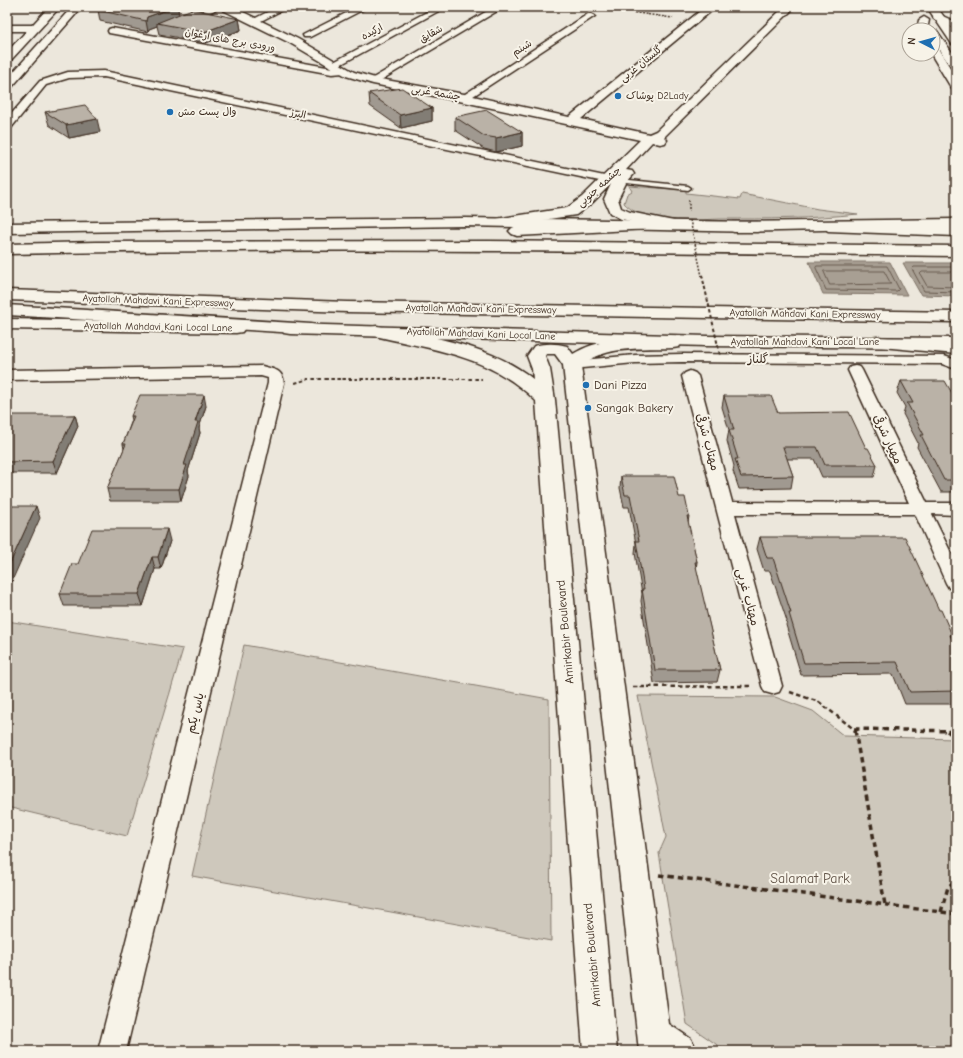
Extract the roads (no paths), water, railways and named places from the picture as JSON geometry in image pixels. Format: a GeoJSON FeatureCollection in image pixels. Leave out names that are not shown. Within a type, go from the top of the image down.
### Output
{"type":"FeatureCollection","features":[{"type":"Feature","properties":{"kind":"main road"},"geometry":{"type":"LineString","coordinates":[[7,86],[77,7]]}},
{"type":"Feature","properties":{"kind":"main road","name":"چشمه غربی"},"geometry":{"type":"LineString","coordinates":[[225,7],[294,41],[338,68],[373,81],[464,98],[657,138]]}},
{"type":"Feature","properties":{"kind":"main road","name":"گلستان غربی"},"geometry":{"type":"LineString","coordinates":[[571,121],[711,7]]}},
{"type":"Feature","properties":{"kind":"main road","name":"چشمه جنوبی"},"geometry":{"type":"LineString","coordinates":[[502,222],[571,212],[614,180],[790,7]]}},
{"type":"Feature","properties":{"kind":"main road"},"geometry":{"type":"LineString","coordinates":[[932,7],[956,42]]}},
{"type":"Feature","properties":{"kind":"main road"},"geometry":{"type":"LineString","coordinates":[[7,58],[52,9]]}},
{"type":"Feature","properties":{"kind":"main road"},"geometry":{"type":"LineString","coordinates":[[938,17],[956,26]]}},
{"type":"Feature","properties":{"kind":"main road"},"geometry":{"type":"LineString","coordinates":[[941,44],[956,66]]}},
{"type":"Feature","properties":{"kind":"main road"},"geometry":{"type":"LineString","coordinates":[[941,62],[956,87]]}},
{"type":"Feature","properties":{"kind":"main road","name":"چشمه جنوبی"},"geometry":{"type":"LineString","coordinates":[[614,180],[611,199],[615,210],[626,216],[642,220],[686,223]]}},
{"type":"Feature","properties":{"kind":"main road"},"geometry":{"type":"LineString","coordinates":[[7,228],[152,225],[502,222],[644,226]]}},
{"type":"Feature","properties":{"kind":"main road"},"geometry":{"type":"LineString","coordinates":[[96,247],[347,234],[548,231],[686,223],[734,226],[956,231]]}},
{"type":"Feature","properties":{"kind":"main road"},"geometry":{"type":"LineString","coordinates":[[734,226],[956,223]]}},
{"type":"Feature","properties":{"kind":"main road"},"geometry":{"type":"LineString","coordinates":[[7,249],[96,247],[488,246],[956,251]]}},
{"type":"Feature","properties":{"kind":"main road","name":"Ayatollah Mahdavi Kani Expressway"},"geometry":{"type":"LineString","coordinates":[[7,295],[347,307],[956,317]]}},
{"type":"Feature","properties":{"kind":"main road"},"geometry":{"type":"LineString","coordinates":[[7,310],[311,329]]}},
{"type":"Feature","properties":{"kind":"main road","name":"Ayatollah Mahdavi Kani Local Lane"},"geometry":{"type":"LineString","coordinates":[[7,324],[375,331],[713,348],[877,342],[956,343]]}},
{"type":"Feature","properties":{"kind":"main road"},"geometry":{"type":"LineString","coordinates":[[375,331],[432,343],[485,359],[515,374],[545,400]]}},
{"type":"Feature","properties":{"kind":"main road"},"geometry":{"type":"LineString","coordinates":[[877,342],[952,358]]}},
{"type":"Feature","properties":{"kind":"main road"},"geometry":{"type":"LineString","coordinates":[[663,1045],[633,871],[572,365],[578,358],[590,352],[636,344],[713,348]]}},
{"type":"Feature","properties":{"kind":"main road","name":"Amirkabir Boulevard"},"geometry":{"type":"LineString","coordinates":[[572,365],[561,350],[551,348],[540,350],[536,356],[542,369],[545,400],[600,1051]]}},
{"type":"Feature","properties":{"kind":"street"},"geometry":{"type":"LineString","coordinates":[[175,24],[218,7]]}},
{"type":"Feature","properties":{"kind":"street"},"geometry":{"type":"LineString","coordinates":[[254,21],[284,7]]}},
{"type":"Feature","properties":{"kind":"street"},"geometry":{"type":"LineString","coordinates":[[308,34],[364,7]]}},
{"type":"Feature","properties":{"kind":"street","name":"ارکیده"},"geometry":{"type":"LineString","coordinates":[[338,68],[442,7]]}},
{"type":"Feature","properties":{"kind":"street","name":"شقایق"},"geometry":{"type":"LineString","coordinates":[[373,81],[500,7]]}},
{"type":"Feature","properties":{"kind":"street","name":"شبنم"},"geometry":{"type":"LineString","coordinates":[[464,98],[591,16]]}},
{"type":"Feature","properties":{"kind":"street"},"geometry":{"type":"LineString","coordinates":[[7,28],[36,28]]}},
{"type":"Feature","properties":{"kind":"street","name":"ورودی برج های ارغوان"},"geometry":{"type":"LineString","coordinates":[[112,31],[320,68],[338,68]]}},
{"type":"Feature","properties":{"kind":"street","name":"البرز"},"geometry":{"type":"LineString","coordinates":[[7,126],[43,83],[68,75],[104,74],[614,180]]}},
{"type":"Feature","properties":{"kind":"street","name":"گلناز"},"geometry":{"type":"LineString","coordinates":[[572,365],[635,359],[682,358],[952,358]]}},
{"type":"Feature","properties":{"kind":"street","name":"مهیار شرقی"},"geometry":{"type":"LineString","coordinates":[[855,370],[956,583]]}},
{"type":"Feature","properties":{"kind":"street","name":"یاس یکم"},"geometry":{"type":"LineString","coordinates":[[7,375],[262,371],[274,383],[112,1051]]}},
{"type":"Feature","properties":{"kind":"street","name":"مهتاب شرقی"},"geometry":{"type":"LineString","coordinates":[[690,376],[725,508]]}},
{"type":"Feature","properties":{"kind":"street"},"geometry":{"type":"LineString","coordinates":[[725,508],[956,509]]}},
{"type":"Feature","properties":{"kind":"street","name":"مهتاب غربی"},"geometry":{"type":"LineString","coordinates":[[725,508],[772,686]]}},
{"type":"Feature","properties":{"kind":"lane"},"geometry":{"type":"LineString","coordinates":[[614,180],[688,188]]}},
{"type":"Feature","properties":{"kind":"water"},"geometry":{"type":"Polygon","coordinates":[[[809,262],[890,262],[907,295],[823,294],[809,262]]]}},
{"type":"Feature","properties":{"kind":"water"},"geometry":{"type":"Polygon","coordinates":[[[903,263],[956,263],[956,296],[921,295],[903,263]]]}},
{"type":"Feature","properties":{"kind":"place","name":"پوشاک D2Lady"},"geometry":{"type":"Point","coordinates":[618,96]}},
{"type":"Feature","properties":{"kind":"place","name":"وال پست مش"},"geometry":{"type":"Point","coordinates":[170,112]}},
{"type":"Feature","properties":{"kind":"place","name":"Dani Pizza"},"geometry":{"type":"Point","coordinates":[586,385]}},
{"type":"Feature","properties":{"kind":"place","name":"Sangak Bakery"},"geometry":{"type":"Point","coordinates":[588,408]}},
{"type":"Feature","properties":{"kind":"park label","name":"Salamat Park"},"geometry":{"type":"Point","coordinates":[810,878]}}]}
